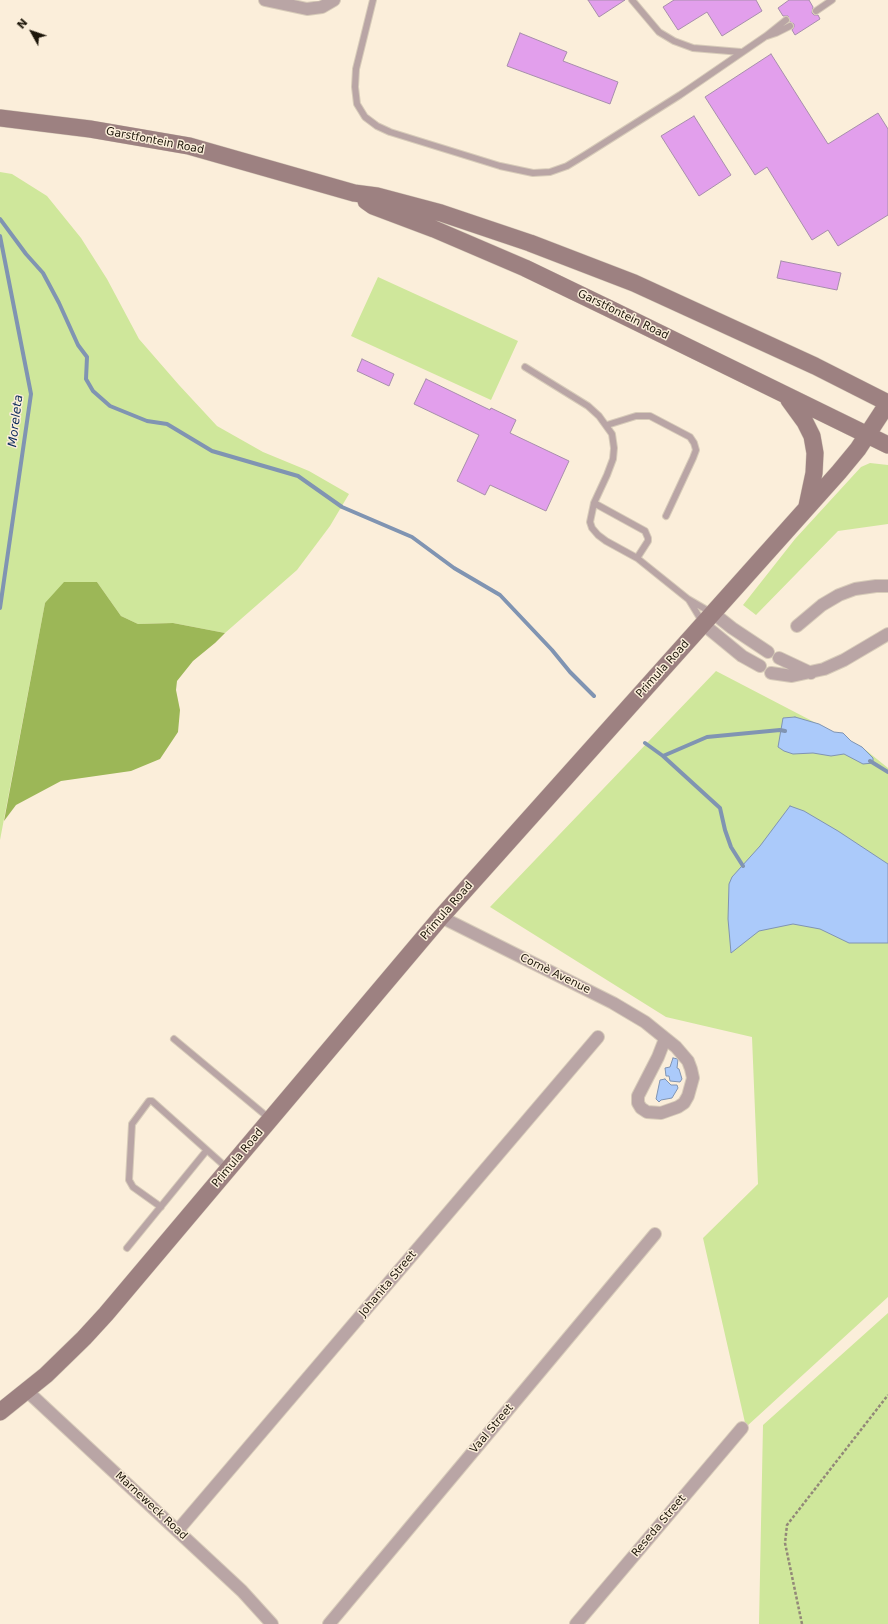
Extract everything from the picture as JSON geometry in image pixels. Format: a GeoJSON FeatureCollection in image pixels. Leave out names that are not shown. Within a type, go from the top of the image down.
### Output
{"type":"FeatureCollection","features":[{"type":"Feature","properties":{"kind":"main road","name":"Garstfontein Road"},"geometry":{"type":"LineString","coordinates":[[0,118],[90,129],[189,146],[354,193],[378,196],[441,213],[530,243],[634,283],[815,366],[888,403]]}},
{"type":"Feature","properties":{"kind":"main road","name":"Garstfontein Road"},"geometry":{"type":"LineString","coordinates":[[354,193],[373,206],[434,229],[525,268],[888,445]]}},
{"type":"Feature","properties":{"kind":"main road"},"geometry":{"type":"LineString","coordinates":[[786,396],[806,422],[812,436],[815,453],[814,473],[806,508]]}},
{"type":"Feature","properties":{"kind":"main road","name":"Primula Road"},"geometry":{"type":"LineString","coordinates":[[0,1412],[46,1375],[84,1338],[441,917],[839,472],[867,436],[888,403]]}},
{"type":"Feature","properties":{"kind":"street"},"geometry":{"type":"LineString","coordinates":[[265,0],[307,9],[322,7],[334,0]]}},
{"type":"Feature","properties":{"kind":"street"},"geometry":{"type":"LineString","coordinates":[[797,626],[822,604],[839,595],[855,589],[888,586]]}},
{"type":"Feature","properties":{"kind":"street"},"geometry":{"type":"LineString","coordinates":[[708,619],[737,642],[768,652]]}},
{"type":"Feature","properties":{"kind":"street"},"geometry":{"type":"LineString","coordinates":[[708,619],[737,642],[742,656],[760,666]]}},
{"type":"Feature","properties":{"kind":"street"},"geometry":{"type":"LineString","coordinates":[[772,673],[792,676],[811,673],[834,665],[888,634]]}},
{"type":"Feature","properties":{"kind":"street"},"geometry":{"type":"LineString","coordinates":[[779,658],[811,673]]}},
{"type":"Feature","properties":{"kind":"street","name":"Cornè Avenue"},"geometry":{"type":"LineString","coordinates":[[441,917],[613,1002],[645,1022],[681,1052],[688,1061],[693,1078],[692,1087],[688,1096],[684,1103],[678,1107],[661,1113],[647,1112],[641,1108],[638,1103],[638,1096],[658,1056],[664,1039]]}},
{"type":"Feature","properties":{"kind":"street","name":"Johanita Street"},"geometry":{"type":"LineString","coordinates":[[178,1530],[598,1037]]}},
{"type":"Feature","properties":{"kind":"street","name":"Vaal Street"},"geometry":{"type":"LineString","coordinates":[[329,1624],[655,1234]]}},
{"type":"Feature","properties":{"kind":"street","name":"Marneweck Road"},"geometry":{"type":"LineString","coordinates":[[27,1391],[178,1530],[242,1591],[272,1624]]}},
{"type":"Feature","properties":{"kind":"street","name":"Reseda Street"},"geometry":{"type":"LineString","coordinates":[[576,1624],[742,1428]]}},
{"type":"Feature","properties":{"kind":"lane"},"geometry":{"type":"LineString","coordinates":[[373,0],[356,69],[354,87],[357,104],[365,117],[377,126],[390,132],[500,166],[533,173],[550,172],[567,166],[680,95],[766,36],[786,20]]}},
{"type":"Feature","properties":{"kind":"lane"},"geometry":{"type":"LineString","coordinates":[[632,0],[659,32],[674,41],[693,48],[741,52]]}},
{"type":"Feature","properties":{"kind":"lane"},"geometry":{"type":"LineString","coordinates":[[816,11],[832,0]]}},
{"type":"Feature","properties":{"kind":"lane"},"geometry":{"type":"LineString","coordinates":[[766,36],[790,26]]}},
{"type":"Feature","properties":{"kind":"lane"},"geometry":{"type":"LineString","coordinates":[[525,367],[588,406],[599,416],[612,434],[614,448],[613,459],[594,503],[590,522],[598,535],[637,558],[688,599],[708,619]]}},
{"type":"Feature","properties":{"kind":"lane"},"geometry":{"type":"LineString","coordinates":[[607,426],[636,416],[650,416],[690,437],[694,443],[696,450],[694,458],[666,516]]}},
{"type":"Feature","properties":{"kind":"lane"},"geometry":{"type":"LineString","coordinates":[[594,503],[648,534],[648,541],[637,558]]}},
{"type":"Feature","properties":{"kind":"lane"},"geometry":{"type":"LineString","coordinates":[[688,599],[708,619]]}},
{"type":"Feature","properties":{"kind":"lane"},"geometry":{"type":"LineString","coordinates":[[174,1039],[270,1120]]}},
{"type":"Feature","properties":{"kind":"lane"},"geometry":{"type":"LineString","coordinates":[[161,1207],[133,1187],[129,1180],[132,1124],[148,1102],[152,1101],[228,1169]]}},
{"type":"Feature","properties":{"kind":"lane"},"geometry":{"type":"LineString","coordinates":[[127,1248],[207,1150]]}},
{"type":"Feature","properties":{"kind":"path"},"geometry":{"type":"LineString","coordinates":[[802,1624],[785,1543],[787,1525],[888,1395]]}},
{"type":"Feature","properties":{"kind":"green space"},"geometry":{"type":"Polygon","coordinates":[[[0,172],[12,174],[47,196],[81,238],[107,279],[139,339],[217,426],[263,452],[309,471],[349,494],[330,526],[297,570],[225,633],[173,623],[138,624],[121,616],[97,582],[45,603],[0,840],[0,172]]]}},
{"type":"Feature","properties":{"kind":"green space"},"geometry":{"type":"Polygon","coordinates":[[[378,277],[518,341],[491,400],[351,336],[378,277]]]}},
{"type":"Feature","properties":{"kind":"green space"},"geometry":{"type":"Polygon","coordinates":[[[870,463],[888,465],[888,524],[838,531],[756,615],[743,605],[795,539],[861,467],[870,463]]]}},
{"type":"Feature","properties":{"kind":"green space"},"geometry":{"type":"Polygon","coordinates":[[[64,582],[97,582],[121,616],[138,624],[173,623],[225,633],[193,661],[177,681],[176,690],[180,710],[178,732],[160,759],[131,771],[61,781],[16,805],[4,821],[45,603],[64,582]]]}},
{"type":"Feature","properties":{"kind":"green space"},"geometry":{"type":"Polygon","coordinates":[[[716,671],[862,747],[888,768],[888,1297],[746,1427],[703,1238],[758,1184],[752,1037],[666,1017],[490,907],[716,671]]]}},
{"type":"Feature","properties":{"kind":"green space"},"geometry":{"type":"Polygon","coordinates":[[[888,1313],[888,1624],[759,1624],[763,1425],[888,1313]]]}},
{"type":"Feature","properties":{"kind":"water"},"geometry":{"type":"Polygon","coordinates":[[[795,717],[819,724],[834,732],[843,733],[851,741],[862,747],[873,758],[873,763],[863,764],[844,754],[831,756],[813,753],[793,754],[784,751],[778,747],[783,718],[795,717]]]}},
{"type":"Feature","properties":{"kind":"water"},"geometry":{"type":"Polygon","coordinates":[[[790,806],[804,811],[838,831],[888,864],[888,943],[849,943],[820,929],[793,924],[759,931],[731,953],[728,919],[729,884],[732,877],[760,846],[790,806]]]}},
{"type":"Feature","properties":{"kind":"water"},"geometry":{"type":"Polygon","coordinates":[[[673,1058],[678,1059],[677,1068],[679,1069],[682,1079],[680,1082],[670,1081],[669,1076],[666,1076],[665,1068],[670,1067],[673,1058]]]}},
{"type":"Feature","properties":{"kind":"water"},"geometry":{"type":"Polygon","coordinates":[[[665,1079],[671,1085],[677,1085],[678,1088],[672,1098],[661,1100],[659,1102],[656,1099],[660,1080],[665,1079]]]}},
{"type":"Feature","properties":{"kind":"building"},"geometry":{"type":"Polygon","coordinates":[[[588,0],[625,0],[599,17],[588,0]]]}},
{"type":"Feature","properties":{"kind":"building"},"geometry":{"type":"Polygon","coordinates":[[[674,0],[756,0],[762,11],[722,36],[707,12],[678,30],[663,7],[674,0]]]}},
{"type":"Feature","properties":{"kind":"building"},"geometry":{"type":"Polygon","coordinates":[[[789,0],[809,0],[813,7],[812,13],[814,15],[818,15],[820,19],[795,35],[792,30],[794,24],[790,22],[788,16],[783,16],[778,8],[789,0]]]}},
{"type":"Feature","properties":{"kind":"building"},"geometry":{"type":"Polygon","coordinates":[[[520,33],[567,52],[563,61],[618,82],[610,104],[507,66],[520,33]]]}},
{"type":"Feature","properties":{"kind":"building"},"geometry":{"type":"Polygon","coordinates":[[[771,54],[828,144],[878,113],[888,129],[888,215],[838,246],[828,230],[812,240],[767,167],[755,175],[705,97],[771,54]]]}},
{"type":"Feature","properties":{"kind":"building"},"geometry":{"type":"Polygon","coordinates":[[[694,116],[731,175],[699,196],[661,136],[694,116]]]}},
{"type":"Feature","properties":{"kind":"building"},"geometry":{"type":"Polygon","coordinates":[[[781,261],[841,273],[837,290],[777,278],[781,261]]]}},
{"type":"Feature","properties":{"kind":"building"},"geometry":{"type":"Polygon","coordinates":[[[362,359],[394,374],[389,386],[357,371],[362,359]]]}},
{"type":"Feature","properties":{"kind":"building"},"geometry":{"type":"Polygon","coordinates":[[[426,379],[490,410],[491,408],[516,420],[510,433],[569,461],[546,511],[490,485],[485,495],[457,481],[479,435],[414,404],[426,379]]]}},
{"type":"Feature","properties":{"kind":"waterway"},"geometry":{"type":"LineString","coordinates":[[0,219],[26,254],[43,273],[59,303],[78,345],[87,357],[86,379],[93,391],[110,406],[147,421],[167,424],[212,451],[298,476],[342,507],[412,537],[454,568],[500,595],[552,650],[570,672],[594,696]]}},
{"type":"Feature","properties":{"kind":"waterway","name":"Moreleta"},"geometry":{"type":"LineString","coordinates":[[0,236],[31,394],[0,608]]}},
{"type":"Feature","properties":{"kind":"waterway"},"geometry":{"type":"LineString","coordinates":[[645,743],[663,756],[707,737],[780,730],[785,731]]}},
{"type":"Feature","properties":{"kind":"waterway"},"geometry":{"type":"LineString","coordinates":[[663,756],[720,808],[731,847],[743,866]]}},
{"type":"Feature","properties":{"kind":"waterway"},"geometry":{"type":"LineString","coordinates":[[870,761],[888,772]]}}]}
